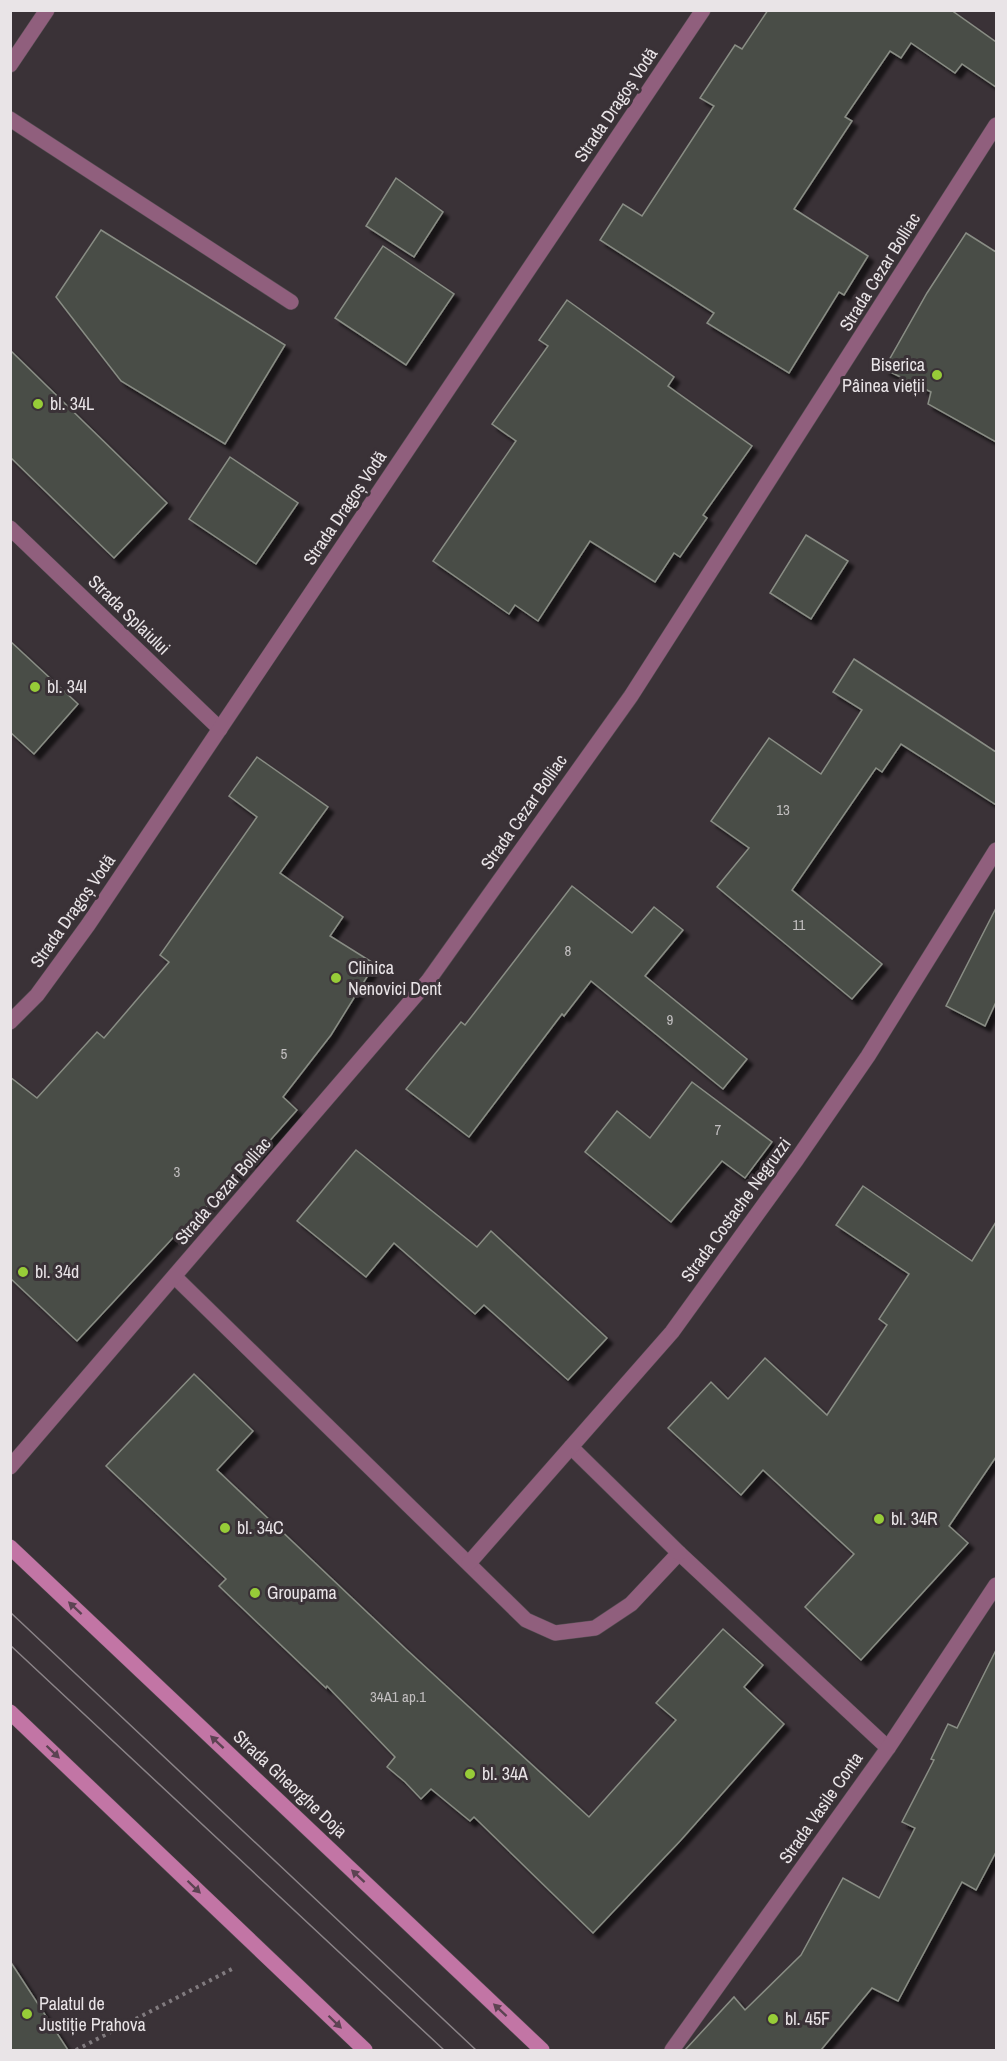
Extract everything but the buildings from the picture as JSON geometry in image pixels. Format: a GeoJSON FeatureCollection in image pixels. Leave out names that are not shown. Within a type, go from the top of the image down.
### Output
{"type":"FeatureCollection","features":[{"type":"Feature","properties":{"kind":"main road","name":"Strada Gheorghe Doja"},"geometry":{"type":"LineString","coordinates":[[10,1547],[542,2050]]}},
{"type":"Feature","properties":{"kind":"main road"},"geometry":{"type":"LineString","coordinates":[[10,1712],[365,2050]]}},
{"type":"Feature","properties":{"kind":"street"},"geometry":{"type":"LineString","coordinates":[[10,65],[47,10]]}},
{"type":"Feature","properties":{"kind":"street","name":"Strada Dragoș Vodă"},"geometry":{"type":"LineString","coordinates":[[10,1022],[37,994],[88,926],[704,10]]}},
{"type":"Feature","properties":{"kind":"street"},"geometry":{"type":"LineString","coordinates":[[10,119],[291,302]]}},
{"type":"Feature","properties":{"kind":"street","name":"Strada Cezar Bolliac"},"geometry":{"type":"LineString","coordinates":[[10,1467],[176,1277],[428,981],[631,696],[996,125]]}},
{"type":"Feature","properties":{"kind":"street","name":"Strada Splaiului"},"geometry":{"type":"LineString","coordinates":[[10,528],[220,729]]}},
{"type":"Feature","properties":{"kind":"street","name":"Strada Costache Negruzzi"},"geometry":{"type":"LineString","coordinates":[[469,1563],[672,1332],[868,1056],[996,850]]}},
{"type":"Feature","properties":{"kind":"street"},"geometry":{"type":"LineString","coordinates":[[176,1277],[526,1620],[555,1633],[595,1628],[631,1604],[679,1553]]}},
{"type":"Feature","properties":{"kind":"street"},"geometry":{"type":"LineString","coordinates":[[571,1447],[679,1553],[888,1748]]}},
{"type":"Feature","properties":{"kind":"street","name":"Strada Vasile Conta"},"geometry":{"type":"LineString","coordinates":[[672,2050],[888,1748],[996,1585]]}},
{"type":"Feature","properties":{"kind":"path"},"geometry":{"type":"LineString","coordinates":[[76,2050],[263,1953]]}},
{"type":"Feature","properties":{"kind":"tram line"},"geometry":{"type":"LineString","coordinates":[[10,1612],[476,2050]]}},
{"type":"Feature","properties":{"kind":"tram line"},"geometry":{"type":"LineString","coordinates":[[10,1645],[444,2050]]}},
{"type":"Feature","properties":{"kind":"place","name":"Biserica Pâinea vieții"},"geometry":{"type":"Point","coordinates":[937,375]}},
{"type":"Feature","properties":{"kind":"place","name":"bl. 34L"},"geometry":{"type":"Point","coordinates":[38,404]}},
{"type":"Feature","properties":{"kind":"place","name":"bl. 34I"},"geometry":{"type":"Point","coordinates":[35,687]}},
{"type":"Feature","properties":{"kind":"place","name":"Clinica Nenovici Dent"},"geometry":{"type":"Point","coordinates":[336,978]}},
{"type":"Feature","properties":{"kind":"place","name":"bl. 34d"},"geometry":{"type":"Point","coordinates":[23,1272]}},
{"type":"Feature","properties":{"kind":"place","name":"bl. 34R"},"geometry":{"type":"Point","coordinates":[879,1519]}},
{"type":"Feature","properties":{"kind":"place","name":"bl. 34C"},"geometry":{"type":"Point","coordinates":[225,1528]}},
{"type":"Feature","properties":{"kind":"place","name":"Groupama"},"geometry":{"type":"Point","coordinates":[255,1593]}},
{"type":"Feature","properties":{"kind":"place","name":"bl. 34A"},"geometry":{"type":"Point","coordinates":[470,1774]}},
{"type":"Feature","properties":{"kind":"place","name":"Palatul de Justiție Prahova"},"geometry":{"type":"Point","coordinates":[27,2014]}},
{"type":"Feature","properties":{"kind":"place","name":"bl. 45F"},"geometry":{"type":"Point","coordinates":[773,2019]}}]}
